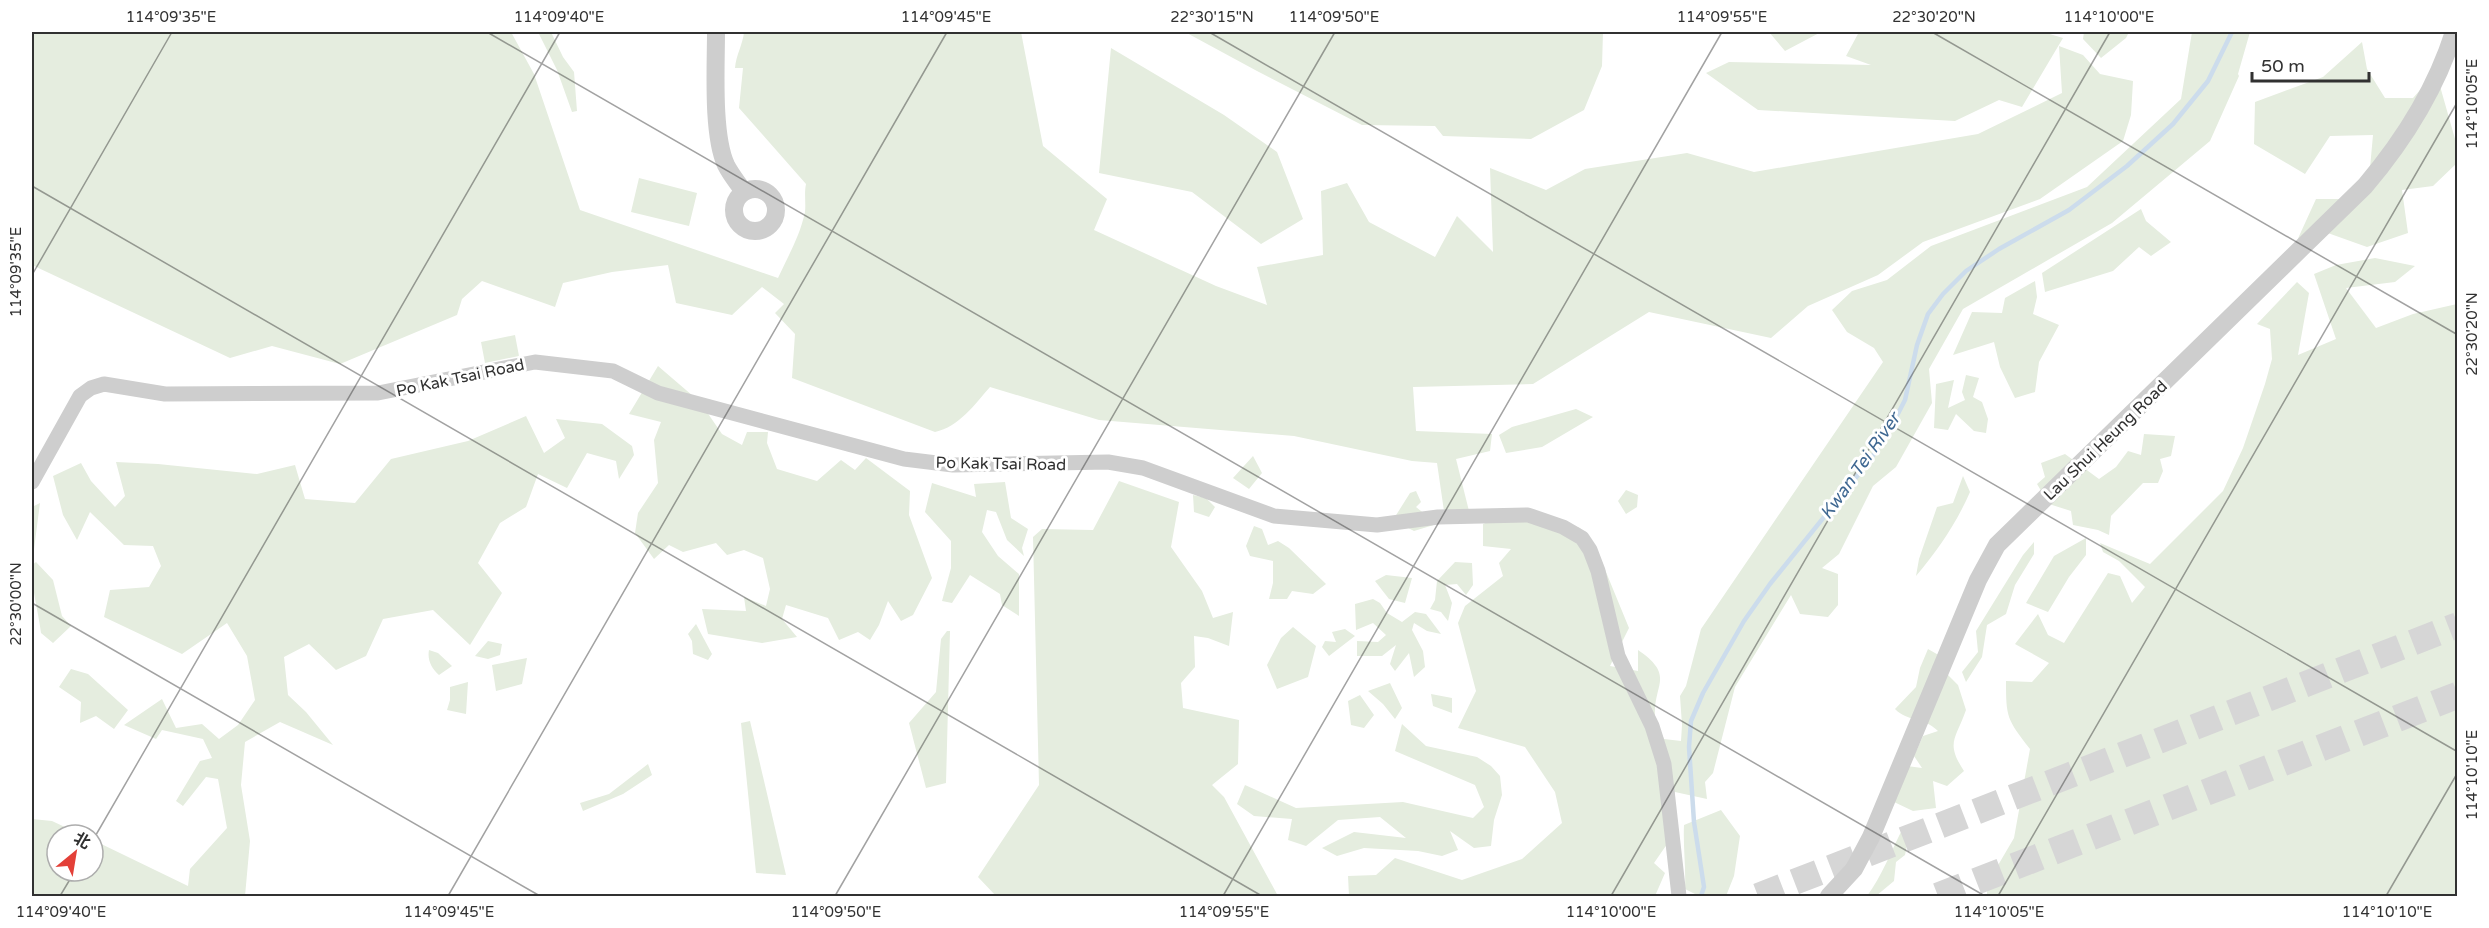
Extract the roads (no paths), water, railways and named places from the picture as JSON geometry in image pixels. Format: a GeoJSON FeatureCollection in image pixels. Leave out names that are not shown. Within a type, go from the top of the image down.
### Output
{"type":"FeatureCollection","features":[{"type":"Feature","properties":{"kind":"street"},"geometry":{"type":"LineString","coordinates":[[716,32],[717,120],[722,152],[726,164],[744,192]]}},
{"type":"Feature","properties":{"kind":"street","name":"Lau Shui Heung Road"},"geometry":{"type":"LineString","coordinates":[[1829,897],[1854,869],[1871,837],[1978,580],[1997,545],[2365,186],[2392,153],[2420,110],[2442,67],[2454,32]]}},
{"type":"Feature","properties":{"kind":"street","name":"Po Kak Tsai Road"},"geometry":{"type":"LineString","coordinates":[[32,482],[80,396],[91,388],[104,384],[165,394],[378,393],[535,362],[621,373],[658,393],[904,459],[953,465],[1108,462],[1143,468],[1274,516],[1377,525],[1438,517],[1528,515],[1563,527],[1582,538],[1598,571],[1618,656],[1652,726],[1664,764],[1679,897]]}},
{"type":"Feature","properties":{"kind":"waterway","name":"Kwan Tei River"},"geometry":{"type":"LineString","coordinates":[[1701,896],[1704,887],[1694,822],[1689,747],[1691,721],[1703,693],[1744,621],[1770,584],[1870,460],[1888,433],[1905,400],[1917,345],[1928,314],[1943,294],[1966,271],[1999,249],[2069,210],[2127,166],[2173,124],[2208,81],[2232,32]]}},
{"type":"Feature","properties":{"kind":"tunnel"},"geometry":{"type":"LineString","coordinates":[[1758,896],[2458,625]]}},
{"type":"Feature","properties":{"kind":"tunnel"},"geometry":{"type":"LineString","coordinates":[[1938,896],[2458,695]]}}]}
